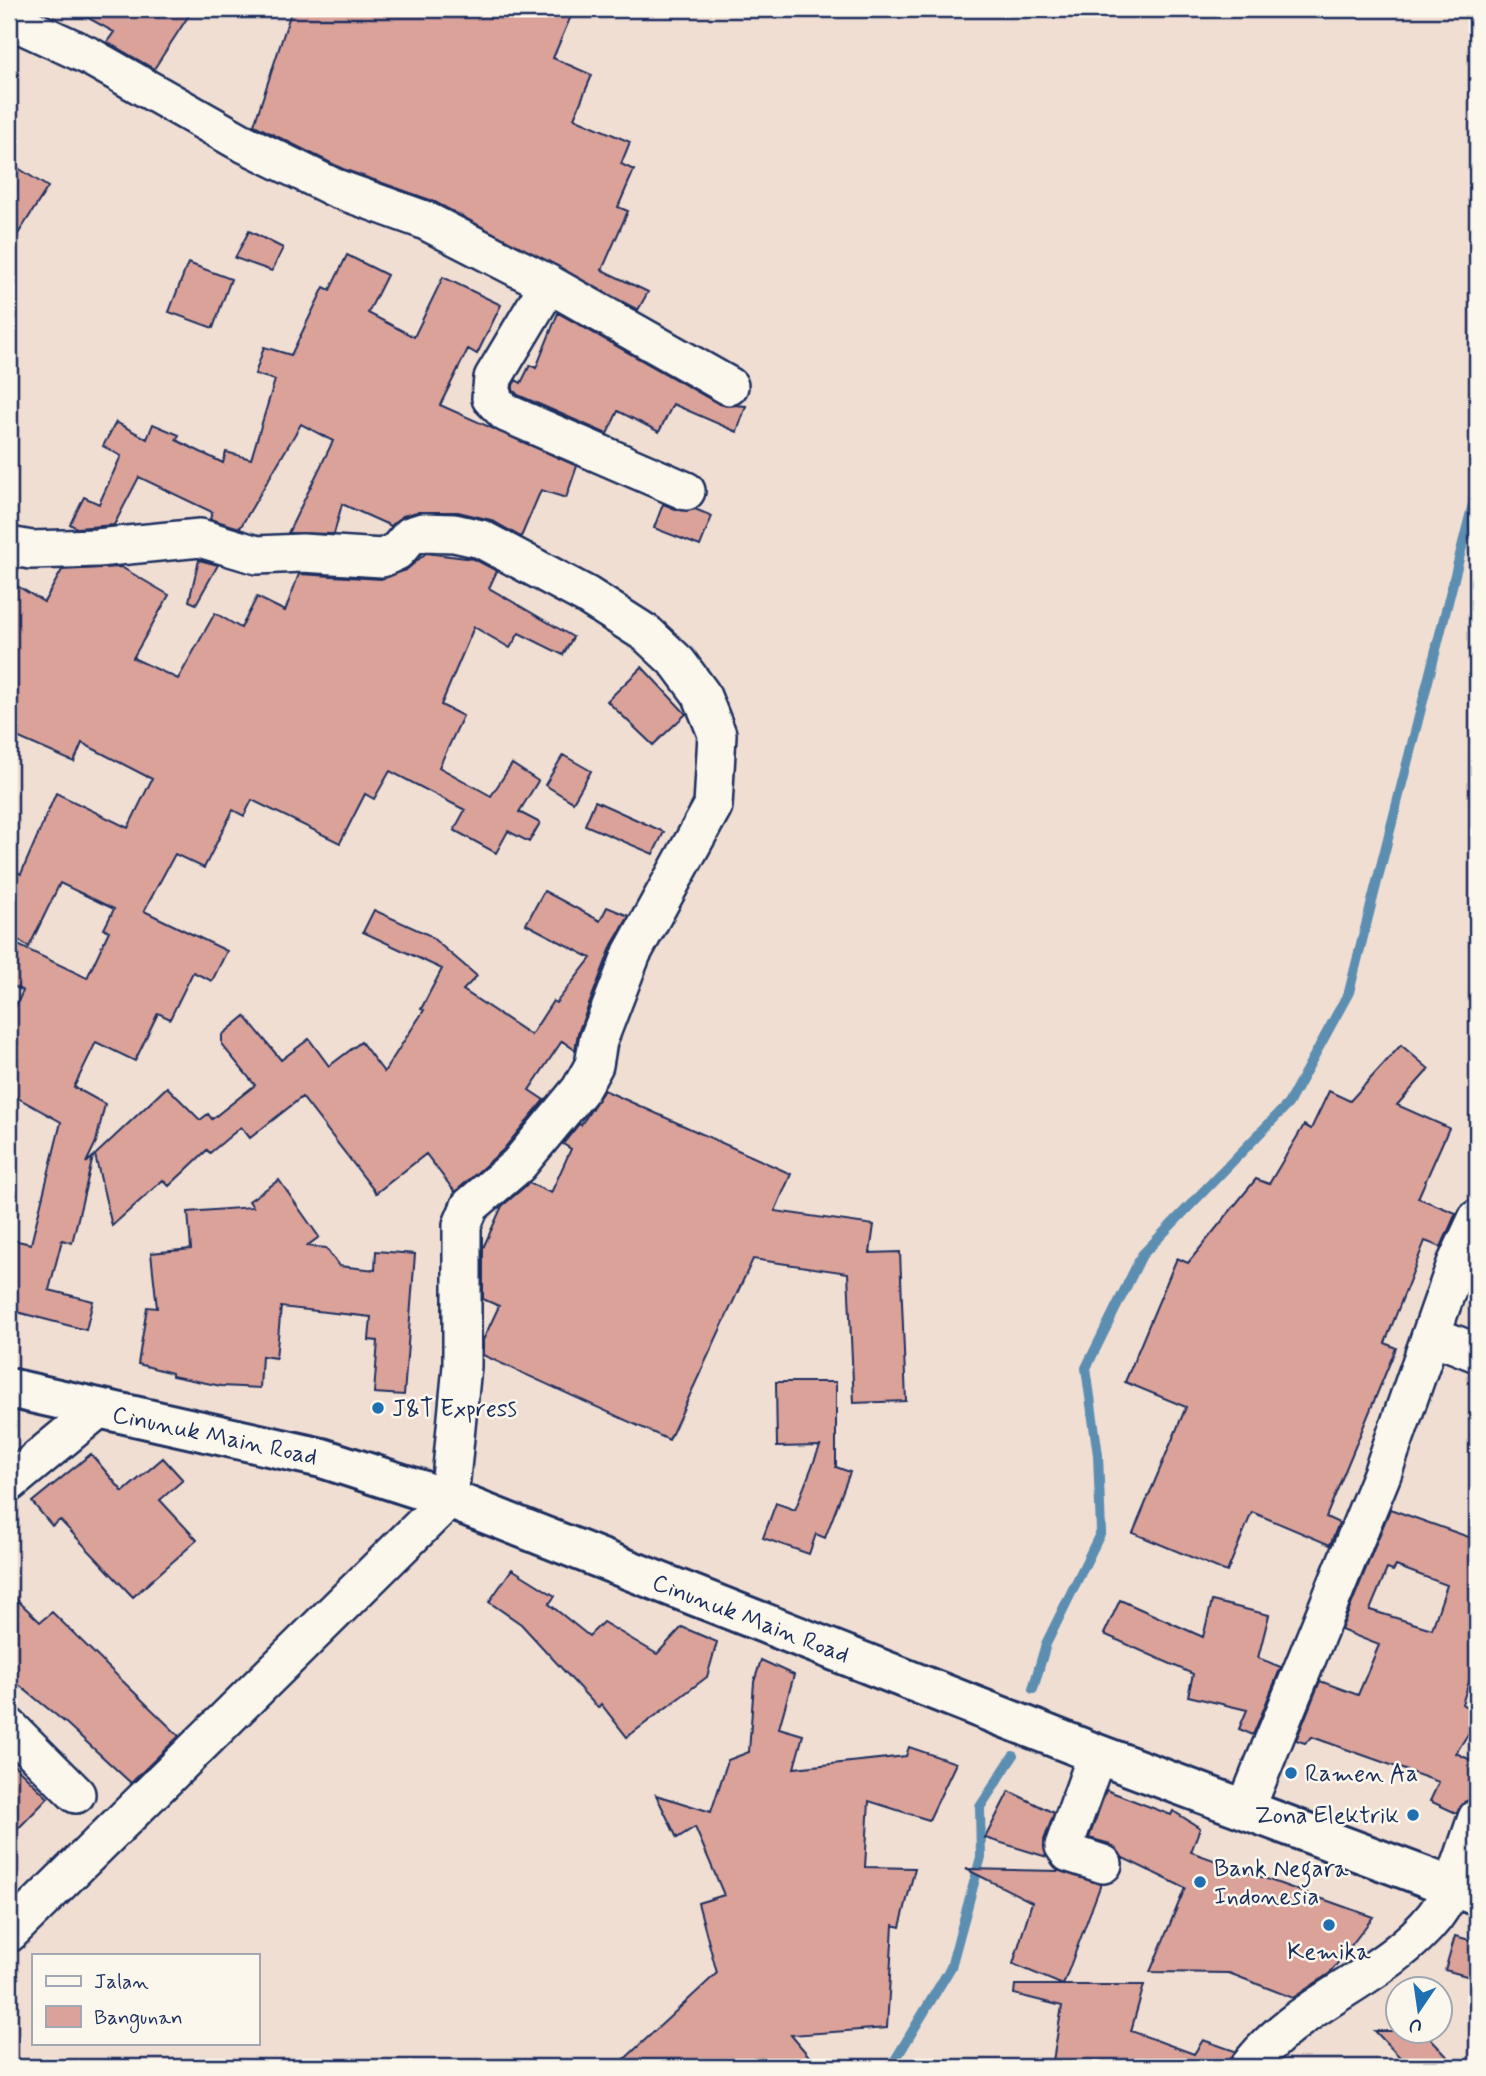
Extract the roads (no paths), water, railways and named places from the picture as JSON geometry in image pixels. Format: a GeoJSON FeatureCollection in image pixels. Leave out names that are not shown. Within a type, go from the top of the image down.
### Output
{"type":"FeatureCollection","features":[{"type":"Feature","properties":{"kind":"highway","name":"Cinunuk Main Road"},"geometry":{"type":"LineString","coordinates":[[9,1388],[322,1458],[449,1499],[1097,1754],[1465,1891]]}},
{"type":"Feature","properties":{"kind":"street"},"geometry":{"type":"LineString","coordinates":[[9,19],[89,56],[263,153],[335,188],[424,220],[549,284],[729,386]]}},
{"type":"Feature","properties":{"kind":"street"},"geometry":{"type":"LineString","coordinates":[[549,284],[493,378],[491,398],[506,413],[686,491]]}},
{"type":"Feature","properties":{"kind":"street"},"geometry":{"type":"LineString","coordinates":[[9,546],[31,550],[97,548],[200,538],[257,555],[302,553],[382,558],[397,551],[410,536],[423,532],[454,533],[481,540],[586,595],[647,634],[671,654],[701,694],[717,734],[713,806],[632,953],[598,1041],[594,1065],[580,1090],[519,1165],[470,1206],[462,1225],[462,1366],[449,1499],[9,1933]]}},
{"type":"Feature","properties":{"kind":"street"},"geometry":{"type":"LineString","coordinates":[[1246,1808],[1382,1474],[1456,1264],[1477,1219]]}},
{"type":"Feature","properties":{"kind":"street"},"geometry":{"type":"LineString","coordinates":[[1431,1335],[1477,1353]]}},
{"type":"Feature","properties":{"kind":"street"},"geometry":{"type":"LineString","coordinates":[[9,1483],[97,1409]]}},
{"type":"Feature","properties":{"kind":"street"},"geometry":{"type":"LineString","coordinates":[[9,1727],[76,1794]]}},
{"type":"Feature","properties":{"kind":"street"},"geometry":{"type":"LineString","coordinates":[[1097,1754],[1064,1846],[1069,1853],[1104,1864]]}},
{"type":"Feature","properties":{"kind":"street"},"geometry":{"type":"LineString","coordinates":[[1249,2067],[1257,2056],[1301,2019],[1411,1941],[1435,1915],[1465,1891],[1477,1818]]}},
{"type":"Feature","properties":{"kind":"waterway"},"geometry":{"type":"LineString","coordinates":[[1033,1689],[1046,1644],[1101,1532],[1098,1455],[1086,1368],[1142,1255],[1288,1104],[1349,992],[1477,488]]}},
{"type":"Feature","properties":{"kind":"waterway"},"geometry":{"type":"LineString","coordinates":[[891,2067],[951,1967],[981,1857],[980,1807],[1013,1756]]}},
{"type":"Feature","properties":{"kind":"place","name":"J&T Express"},"geometry":{"type":"Point","coordinates":[378,1408]}},
{"type":"Feature","properties":{"kind":"place","name":"Ramen Aa"},"geometry":{"type":"Point","coordinates":[1291,1773]}},
{"type":"Feature","properties":{"kind":"place","name":"Zona Elektrik"},"geometry":{"type":"Point","coordinates":[1413,1815]}},
{"type":"Feature","properties":{"kind":"place","name":"Bank Negara Indonesia"},"geometry":{"type":"Point","coordinates":[1200,1882]}},
{"type":"Feature","properties":{"kind":"place","name":"Kemika"},"geometry":{"type":"Point","coordinates":[1329,1925]}}]}
